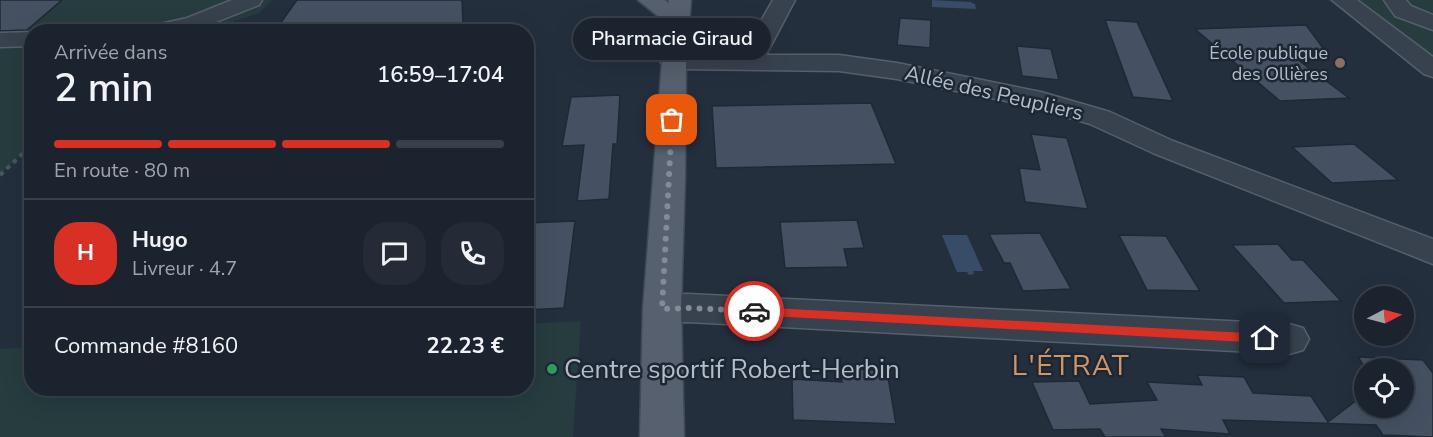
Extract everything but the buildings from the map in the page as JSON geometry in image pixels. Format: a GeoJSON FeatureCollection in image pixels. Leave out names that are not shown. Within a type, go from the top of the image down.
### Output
{"type":"FeatureCollection","features":[{"type":"Feature","properties":{"kind":"main road"},"geometry":{"type":"LineString","coordinates":[[649,0],[668,13],[674,48]]}},
{"type":"Feature","properties":{"kind":"main road"},"geometry":{"type":"LineString","coordinates":[[662,437],[662,309],[674,48],[681,0]]}},
{"type":"Feature","properties":{"kind":"street"},"geometry":{"type":"LineString","coordinates":[[193,24],[251,0]]}},
{"type":"Feature","properties":{"kind":"street"},"geometry":{"type":"LineString","coordinates":[[750,62],[784,0]]}},
{"type":"Feature","properties":{"kind":"street"},"geometry":{"type":"LineString","coordinates":[[1343,0],[1433,69]]}},
{"type":"Feature","properties":{"kind":"street"},"geometry":{"type":"LineString","coordinates":[[1395,0],[1403,11],[1433,23]]}},
{"type":"Feature","properties":{"kind":"street"},"geometry":{"type":"LineString","coordinates":[[0,40],[24,39]]}},
{"type":"Feature","properties":{"kind":"street","name":"Allée des Peupliers"},"geometry":{"type":"LineString","coordinates":[[674,48],[750,62],[839,63],[897,71],[1031,98],[1100,118],[1163,147],[1433,252]]}},
{"type":"Feature","properties":{"kind":"street"},"geometry":{"type":"LineString","coordinates":[[662,309],[688,308],[1288,339]]}},
{"type":"Feature","properties":{"kind":"path"},"geometry":{"type":"LineString","coordinates":[[0,175],[24,153]]}},
{"type":"Feature","properties":{"kind":"green space"},"geometry":{"type":"Polygon","coordinates":[[[0,0],[272,0],[259,13],[226,24],[24,24],[24,152],[0,175],[0,0]]]}},
{"type":"Feature","properties":{"kind":"green space"},"geometry":{"type":"Polygon","coordinates":[[[1328,0],[1433,0],[1433,77],[1328,0]]]}},
{"type":"Feature","properties":{"kind":"green space","name":"Centre sportif Robert-Herbin"},"geometry":{"type":"Polygon","coordinates":[[[581,321],[573,437],[0,437],[0,349],[24,347],[24,396],[534,396],[534,324],[581,321]]]}},
{"type":"Feature","properties":{"kind":"water"},"geometry":{"type":"Polygon","coordinates":[[[932,0],[970,2],[975,4],[976,9],[932,7],[932,0]]]}},
{"type":"Feature","properties":{"kind":"water"},"geometry":{"type":"Polygon","coordinates":[[[942,235],[967,235],[983,271],[973,271],[974,274],[969,275],[967,272],[957,272],[942,235]]]}},
{"type":"Feature","properties":{"kind":"way so far"},"geometry":{"type":"LineString","coordinates":[[672,120],[662,309],[754,311]]}},
{"type":"Feature","properties":{"kind":"place","name":"École publique des Ollières"},"geometry":{"type":"Point","coordinates":[1340,63]}},
{"type":"Feature","properties":{"kind":"place","name":"Pharmacie Giraud"},"geometry":{"type":"Point","coordinates":[672,120]}},
{"type":"Feature","properties":{"kind":"place","name":"Centre sportif Robert-Herbin"},"geometry":{"type":"Point","coordinates":[552,369]}},
{"type":"Feature","properties":{"kind":"district","name":"L'ÉTRAT"},"geometry":{"type":"Point","coordinates":[1071,365]}},
{"type":"Feature","properties":{"kind":"route"},"geometry":{"type":"LineString","coordinates":[[754,311],[1265,338]]}}]}
